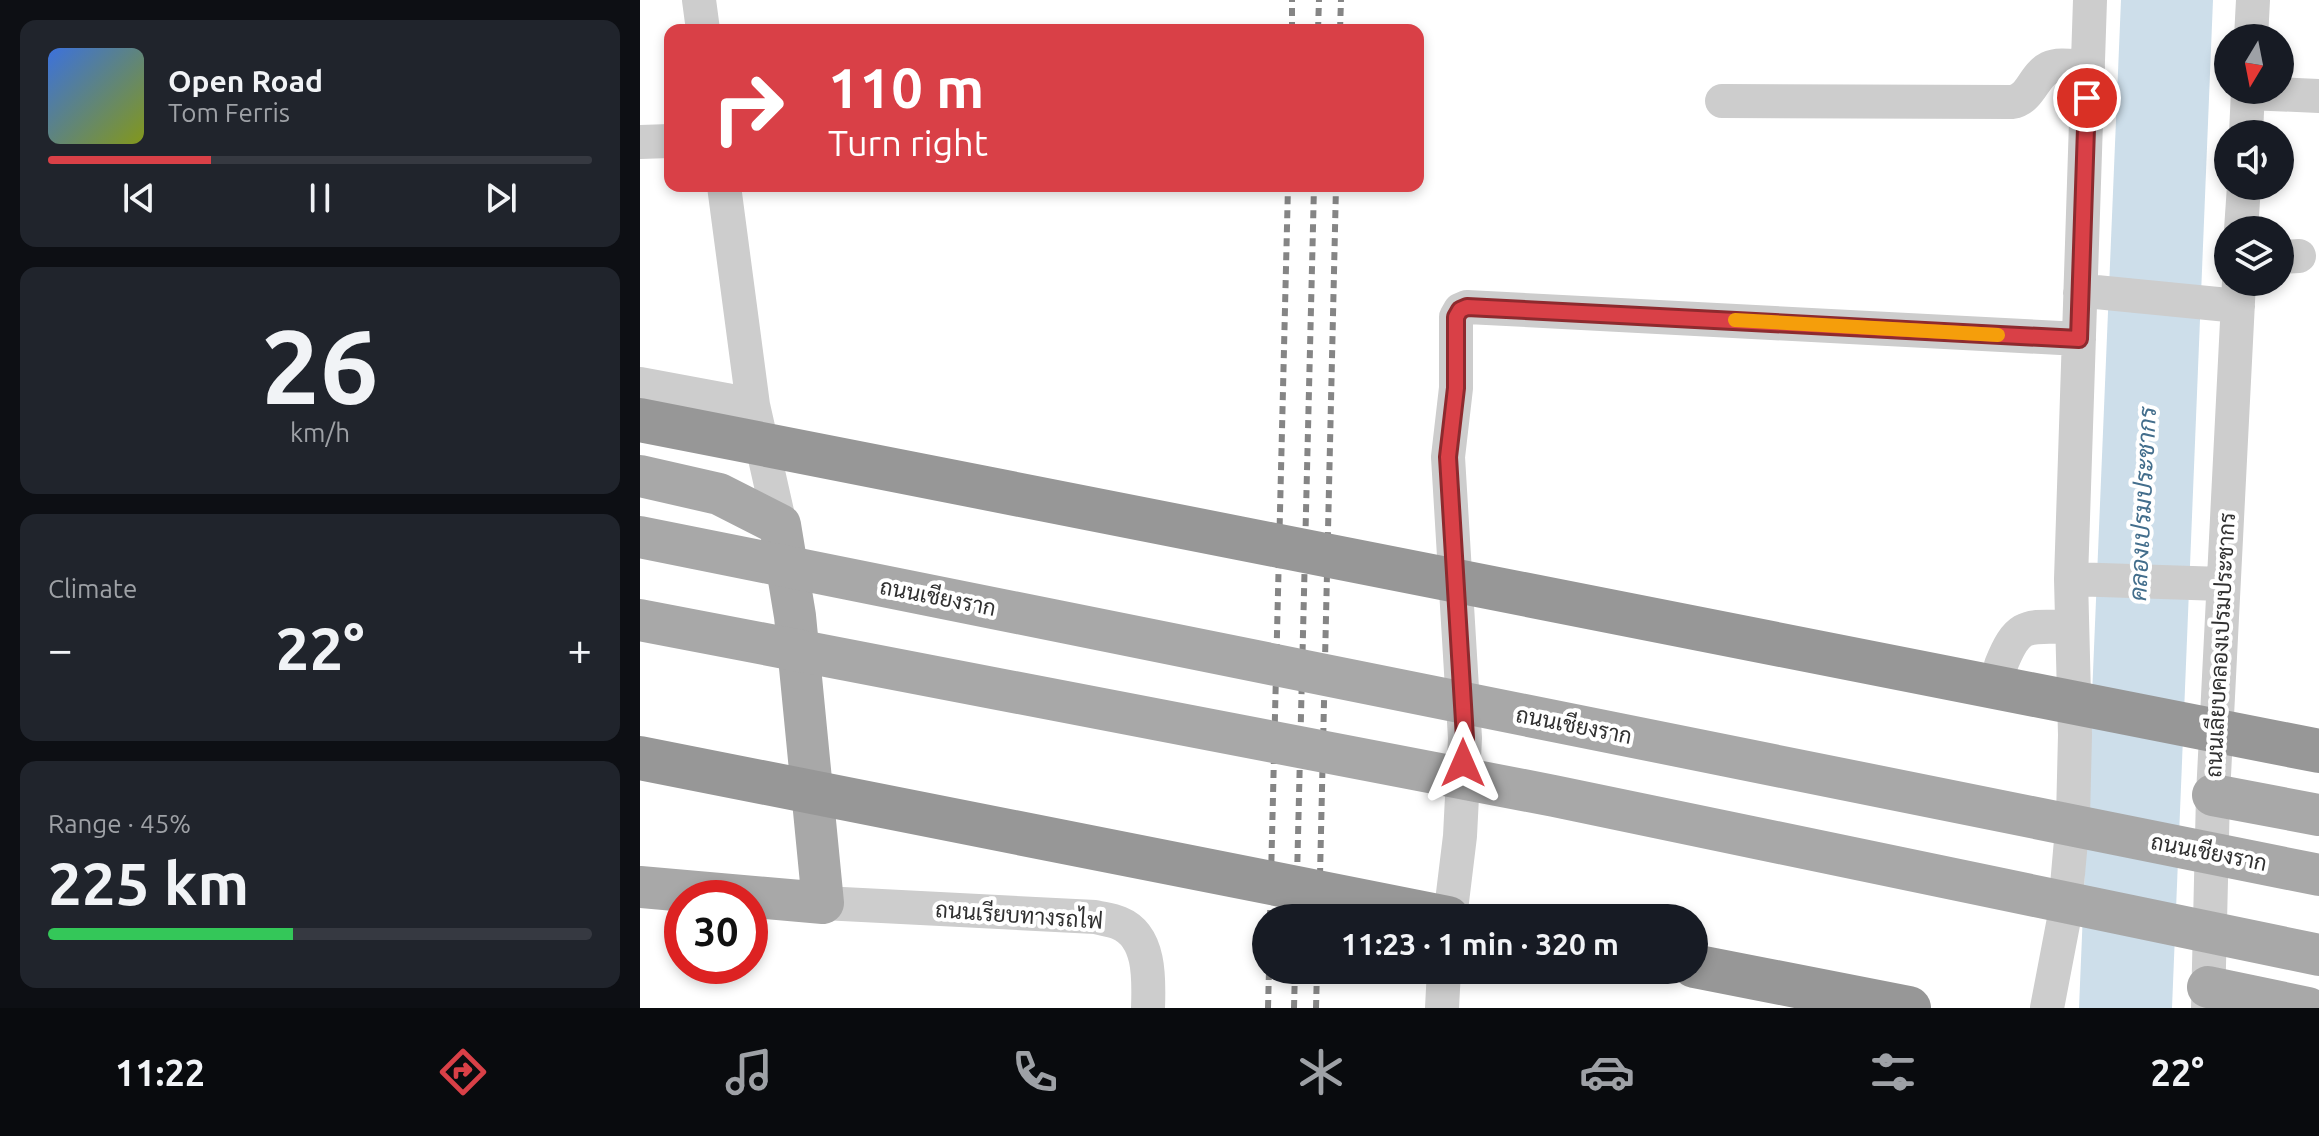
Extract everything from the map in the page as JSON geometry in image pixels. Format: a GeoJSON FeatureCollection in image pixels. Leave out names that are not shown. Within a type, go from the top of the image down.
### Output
{"type":"FeatureCollection","features":[{"type":"Feature","properties":{"kind":"highway"},"geometry":{"type":"LineString","coordinates":[[640,420],[2319,751]]}},
{"type":"Feature","properties":{"kind":"highway"},"geometry":{"type":"LineString","coordinates":[[640,758],[1378,904]]}},
{"type":"Feature","properties":{"kind":"highway"},"geometry":{"type":"LineString","coordinates":[[1708,969],[1909,1008]]}},
{"type":"Feature","properties":{"kind":"main road"},"geometry":{"type":"LineString","coordinates":[[640,476],[719,494],[780,525],[795,616],[823,903],[640,887]]}},
{"type":"Feature","properties":{"kind":"main road","name":"ถนนเชียงราก"},"geometry":{"type":"LineString","coordinates":[[640,537],[2319,875]]}},
{"type":"Feature","properties":{"kind":"main road"},"geometry":{"type":"LineString","coordinates":[[640,620],[1554,796],[2319,955]]}},
{"type":"Feature","properties":{"kind":"main road"},"geometry":{"type":"LineString","coordinates":[[2213,795],[2319,815]]}},
{"type":"Feature","properties":{"kind":"main road"},"geometry":{"type":"LineString","coordinates":[[2208,998],[2308,1008]]}},
{"type":"Feature","properties":{"kind":"street"},"geometry":{"type":"LineString","coordinates":[[699,0],[702,24]]}},
{"type":"Feature","properties":{"kind":"street"},"geometry":{"type":"LineString","coordinates":[[2047,1008],[2064,919],[2072,830],[2075,735],[2072,627],[2080,579],[2079,339],[2088,292],[2090,0]]}},
{"type":"Feature","properties":{"kind":"street"},"geometry":{"type":"LineString","coordinates":[[2252,24],[2253,0]]}},
{"type":"Feature","properties":{"kind":"street"},"geometry":{"type":"LineString","coordinates":[[1722,101],[2012,102],[2025,97],[2054,66],[2088,67]]}},
{"type":"Feature","properties":{"kind":"street"},"geometry":{"type":"LineString","coordinates":[[2294,95],[2319,96]]}},
{"type":"Feature","properties":{"kind":"street"},"geometry":{"type":"LineString","coordinates":[[640,142],[664,141]]}},
{"type":"Feature","properties":{"kind":"street"},"geometry":{"type":"LineString","coordinates":[[725,192],[753,405],[780,525]]}},
{"type":"Feature","properties":{"kind":"street"},"geometry":{"type":"LineString","coordinates":[[2088,292],[2229,297]]}},
{"type":"Feature","properties":{"kind":"street","name":"ถนนเลียบคลองเปรมประชากร"},"geometry":{"type":"LineString","coordinates":[[2208,998],[2213,795],[2207,584],[2229,297]]}},
{"type":"Feature","properties":{"kind":"street"},"geometry":{"type":"LineString","coordinates":[[1451,904],[1460,836],[1465,738],[1448,457],[1456,388],[1456,317],[1460,310],[1467,307],[2079,339]]}},
{"type":"Feature","properties":{"kind":"street"},"geometry":{"type":"LineString","coordinates":[[640,384],[753,405]]}},
{"type":"Feature","properties":{"kind":"street"},"geometry":{"type":"LineString","coordinates":[[2080,579],[2207,584]]}},
{"type":"Feature","properties":{"kind":"street"},"geometry":{"type":"LineString","coordinates":[[2001,665],[2010,641],[2028,627],[2072,627]]}},
{"type":"Feature","properties":{"kind":"street","name":"ถนนเรียบทางรถไฟ"},"geometry":{"type":"LineString","coordinates":[[823,903],[1095,917],[1122,923],[1139,940],[1149,970],[1148,1008]]}},
{"type":"Feature","properties":{"kind":"street"},"geometry":{"type":"LineString","coordinates":[[1442,1008],[1443,984]]}},
{"type":"Feature","properties":{"kind":"water","name":"คลองเปรมประชากร"},"geometry":{"type":"Polygon","coordinates":[[[2121,0],[2213,0],[2172,1008],[2079,1008],[2121,0]]]}},
{"type":"Feature","properties":{"kind":"railway"},"geometry":{"type":"LineString","coordinates":[[1292,0],[1292,24]]}},
{"type":"Feature","properties":{"kind":"railway"},"geometry":{"type":"LineString","coordinates":[[1318,24],[1319,0]]}},
{"type":"Feature","properties":{"kind":"railway"},"geometry":{"type":"LineString","coordinates":[[1340,24],[1341,0]]}},
{"type":"Feature","properties":{"kind":"railway"},"geometry":{"type":"LineString","coordinates":[[1270,904],[1288,192]]}},
{"type":"Feature","properties":{"kind":"railway"},"geometry":{"type":"LineString","coordinates":[[1296,904],[1314,192]]}},
{"type":"Feature","properties":{"kind":"railway"},"geometry":{"type":"LineString","coordinates":[[1319,904],[1336,192]]}},
{"type":"Feature","properties":{"kind":"railway"},"geometry":{"type":"LineString","coordinates":[[1268,1008],[1269,984]]}},
{"type":"Feature","properties":{"kind":"railway"},"geometry":{"type":"LineString","coordinates":[[1294,1008],[1295,984]]}},
{"type":"Feature","properties":{"kind":"railway"},"geometry":{"type":"LineString","coordinates":[[1316,1008],[1317,984]]}},
{"type":"Feature","properties":{"kind":"slow traffic"},"geometry":{"type":"LineString","coordinates":[[1735,320],[1998,335]]}},
{"type":"Feature","properties":{"kind":"route"},"geometry":{"type":"LineString","coordinates":[[1463,763],[1465,738],[1448,457],[1456,388],[1456,317],[1460,310],[1467,307],[2079,339],[2087,98]]}}]}
